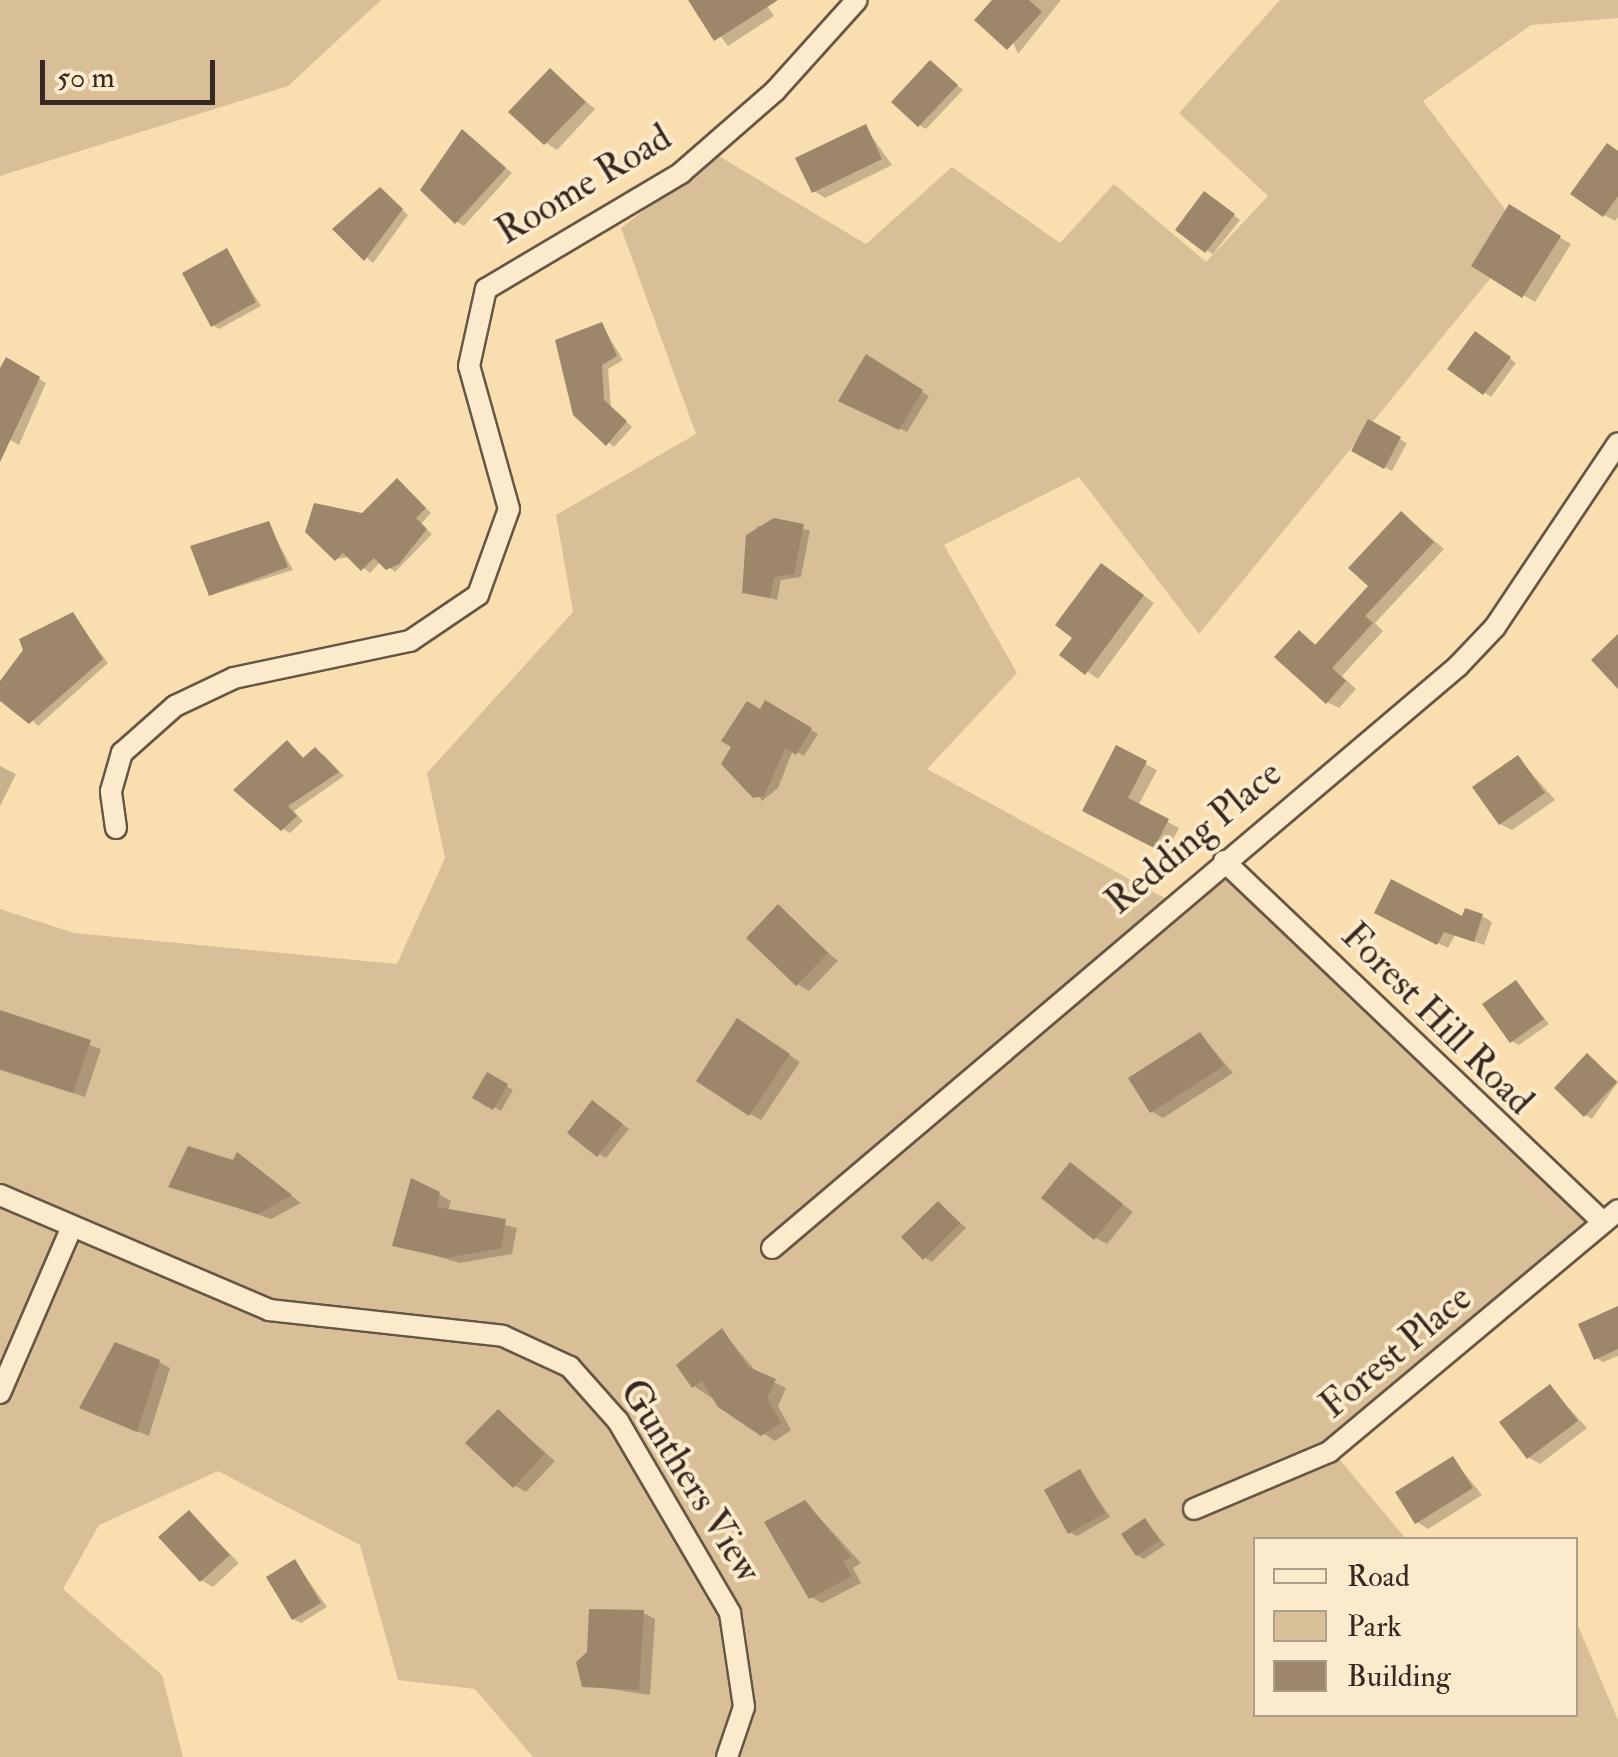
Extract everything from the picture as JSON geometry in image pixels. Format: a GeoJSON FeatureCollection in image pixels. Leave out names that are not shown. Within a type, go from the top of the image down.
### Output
{"type":"FeatureCollection","features":[{"type":"Feature","properties":{"kind":"street","name":"Roome Road"},"geometry":{"type":"LineString","coordinates":[[116,828],[111,791],[122,753],[175,706],[234,678],[410,642],[478,595],[508,508],[469,366],[486,289],[681,173],[775,91],[858,0]]}},
{"type":"Feature","properties":{"kind":"street","name":"Redding Place"},"geometry":{"type":"LineString","coordinates":[[772,1248],[1495,627],[1618,443]]}},
{"type":"Feature","properties":{"kind":"street","name":"Forest Hill Road"},"geometry":{"type":"LineString","coordinates":[[1224,861],[1610,1216]]}},
{"type":"Feature","properties":{"kind":"street","name":"Gunthers View"},"geometry":{"type":"LineString","coordinates":[[0,1195],[269,1310],[503,1336],[570,1367],[618,1421],[730,1613],[744,1707],[727,1757]]}},
{"type":"Feature","properties":{"kind":"street","name":"Forest Place"},"geometry":{"type":"LineString","coordinates":[[1194,1509],[1330,1452],[1610,1216]]}},
{"type":"Feature","properties":{"kind":"street"},"geometry":{"type":"LineString","coordinates":[[0,1393],[72,1227]]}},
{"type":"Feature","properties":{"kind":"green space"},"geometry":{"type":"Polygon","coordinates":[[[0,0],[381,0],[288,86],[0,176],[0,0]]]}},
{"type":"Feature","properties":{"kind":"green space"},"geometry":{"type":"Polygon","coordinates":[[[1280,0],[1618,0],[1618,18],[1531,25],[1423,101],[1525,236],[1199,634],[1079,477],[944,545],[1017,673],[927,769],[1179,906],[1230,866],[1602,1226],[1335,1454],[1404,1537],[1253,1537],[1253,1717],[1578,1717],[1578,1626],[1618,1720],[1618,1757],[533,1757],[475,1689],[398,1680],[360,1545],[218,1471],[99,1525],[63,1589],[162,1675],[183,1757],[0,1757],[0,909],[74,933],[397,964],[445,858],[427,773],[573,612],[556,515],[696,434],[621,228],[717,155],[866,244],[952,167],[1060,243],[1114,184],[1206,262],[1268,196],[1179,113],[1280,0]]]}},
{"type":"Feature","properties":{"kind":"building"},"geometry":{"type":"Polygon","coordinates":[[[688,0],[778,0],[714,41],[688,0]]]}},
{"type":"Feature","properties":{"kind":"building"},"geometry":{"type":"Polygon","coordinates":[[[992,0],[1029,0],[1042,12],[1007,50],[974,20],[992,0]]]}},
{"type":"Feature","properties":{"kind":"building"},"geometry":{"type":"Polygon","coordinates":[[[930,60],[958,85],[918,127],[891,102],[930,60]]]}},
{"type":"Feature","properties":{"kind":"building"},"geometry":{"type":"Polygon","coordinates":[[[550,68],[586,102],[544,145],[508,112],[550,68]]]}},
{"type":"Feature","properties":{"kind":"building"},"geometry":{"type":"Polygon","coordinates":[[[866,124],[882,159],[812,193],[795,158],[866,124]]]}},
{"type":"Feature","properties":{"kind":"building"},"geometry":{"type":"Polygon","coordinates":[[[462,129],[506,168],[455,224],[420,190],[462,129]]]}},
{"type":"Feature","properties":{"kind":"building"},"geometry":{"type":"Polygon","coordinates":[[[1607,143],[1618,151],[1618,196],[1603,217],[1570,194],[1607,143]]]}},
{"type":"Feature","properties":{"kind":"building"},"geometry":{"type":"Polygon","coordinates":[[[380,187],[403,209],[364,261],[332,229],[380,187]]]}},
{"type":"Feature","properties":{"kind":"building"},"geometry":{"type":"Polygon","coordinates":[[[1204,191],[1235,214],[1205,253],[1175,230],[1204,191]]]}},
{"type":"Feature","properties":{"kind":"building"},"geometry":{"type":"Polygon","coordinates":[[[1509,204],[1561,236],[1522,298],[1471,266],[1509,204]]]}},
{"type":"Feature","properties":{"kind":"building"},"geometry":{"type":"Polygon","coordinates":[[[227,248],[256,302],[211,327],[182,273],[227,248]]]}},
{"type":"Feature","properties":{"kind":"building"},"geometry":{"type":"Polygon","coordinates":[[[602,322],[617,356],[602,365],[604,400],[627,421],[606,446],[573,415],[555,340],[602,322]]]}},
{"type":"Feature","properties":{"kind":"building"},"geometry":{"type":"Polygon","coordinates":[[[1475,331],[1511,357],[1483,395],[1447,369],[1475,331]]]}},
{"type":"Feature","properties":{"kind":"building"},"geometry":{"type":"Polygon","coordinates":[[[866,354],[923,390],[899,430],[838,401],[866,354]]]}},
{"type":"Feature","properties":{"kind":"building"},"geometry":{"type":"Polygon","coordinates":[[[6,357],[40,377],[0,462],[0,368],[6,357]]]}},
{"type":"Feature","properties":{"kind":"building"},"geometry":{"type":"Polygon","coordinates":[[[1368,419],[1401,437],[1384,469],[1351,451],[1368,419]]]}},
{"type":"Feature","properties":{"kind":"building"},"geometry":{"type":"Polygon","coordinates":[[[397,478],[426,508],[416,518],[427,529],[399,564],[386,570],[374,558],[361,571],[343,553],[335,561],[305,532],[314,503],[362,513],[397,478]]]}},
{"type":"Feature","properties":{"kind":"building"},"geometry":{"type":"Polygon","coordinates":[[[1401,511],[1434,542],[1365,616],[1373,623],[1332,668],[1346,681],[1326,704],[1274,657],[1299,630],[1315,645],[1368,586],[1348,568],[1401,511]]]}},
{"type":"Feature","properties":{"kind":"building"},"geometry":{"type":"Polygon","coordinates":[[[774,518],[804,524],[794,574],[774,577],[770,598],[742,593],[746,535],[774,518]]]}},
{"type":"Feature","properties":{"kind":"building"},"geometry":{"type":"Polygon","coordinates":[[[269,521],[288,567],[209,596],[190,546],[269,521]]]}},
{"type":"Feature","properties":{"kind":"building"},"geometry":{"type":"Polygon","coordinates":[[[1101,563],[1144,595],[1085,675],[1059,655],[1072,638],[1055,625],[1101,563]]]}},
{"type":"Feature","properties":{"kind":"building"},"geometry":{"type":"Polygon","coordinates":[[[73,612],[103,659],[29,724],[0,701],[0,681],[23,650],[19,639],[73,612]]]}},
{"type":"Feature","properties":{"kind":"building"},"geometry":{"type":"Polygon","coordinates":[[[1618,634],[1618,689],[1591,660],[1618,634]]]}},
{"type":"Feature","properties":{"kind":"building"},"geometry":{"type":"Polygon","coordinates":[[[765,700],[812,728],[796,755],[785,748],[764,796],[753,798],[721,764],[731,747],[721,741],[747,701],[760,709],[765,700]]]}},
{"type":"Feature","properties":{"kind":"building"},"geometry":{"type":"Polygon","coordinates":[[[287,740],[303,758],[315,747],[339,772],[288,806],[297,816],[281,831],[233,790],[287,740]]]}},
{"type":"Feature","properties":{"kind":"building"},"geometry":{"type":"Polygon","coordinates":[[[1116,745],[1147,761],[1128,798],[1169,819],[1154,848],[1082,811],[1116,745]]]}},
{"type":"Feature","properties":{"kind":"building"},"geometry":{"type":"Polygon","coordinates":[[[1518,755],[1545,793],[1499,825],[1472,787],[1518,755]]]}},
{"type":"Feature","properties":{"kind":"building"},"geometry":{"type":"Polygon","coordinates":[[[1391,879],[1462,916],[1465,908],[1483,914],[1474,942],[1444,932],[1437,945],[1374,913],[1391,879]]]}},
{"type":"Feature","properties":{"kind":"building"},"geometry":{"type":"Polygon","coordinates":[[[778,904],[828,953],[796,986],[746,938],[778,904]]]}},
{"type":"Feature","properties":{"kind":"building"},"geometry":{"type":"Polygon","coordinates":[[[1516,980],[1544,1019],[1510,1043],[1482,1004],[1516,980]]]}},
{"type":"Feature","properties":{"kind":"building"},"geometry":{"type":"Polygon","coordinates":[[[0,1010],[91,1040],[73,1093],[0,1069],[0,1010]]]}},
{"type":"Feature","properties":{"kind":"building"},"geometry":{"type":"Polygon","coordinates":[[[737,1018],[790,1054],[749,1116],[696,1081],[737,1018]]]}},
{"type":"Feature","properties":{"kind":"building"},"geometry":{"type":"Polygon","coordinates":[[[1200,1032],[1224,1066],[1150,1113],[1128,1078],[1200,1032]]]}},
{"type":"Feature","properties":{"kind":"building"},"geometry":{"type":"Polygon","coordinates":[[[1587,1053],[1617,1082],[1584,1117],[1554,1088],[1587,1053]]]}},
{"type":"Feature","properties":{"kind":"building"},"geometry":{"type":"Polygon","coordinates":[[[487,1072],[508,1084],[493,1110],[472,1098],[487,1072]]]}},
{"type":"Feature","properties":{"kind":"building"},"geometry":{"type":"Polygon","coordinates":[[[592,1100],[623,1124],[597,1157],[567,1133],[592,1100]]]}},
{"type":"Feature","properties":{"kind":"building"},"geometry":{"type":"Polygon","coordinates":[[[188,1146],[233,1160],[237,1152],[292,1195],[258,1214],[168,1187],[188,1146]]]}},
{"type":"Feature","properties":{"kind":"building"},"geometry":{"type":"Polygon","coordinates":[[[1070,1162],[1123,1204],[1094,1240],[1041,1198],[1070,1162]]]}},
{"type":"Feature","properties":{"kind":"building"},"geometry":{"type":"Polygon","coordinates":[[[411,1178],[440,1192],[437,1207],[506,1219],[501,1248],[446,1258],[392,1246],[411,1178]]]}},
{"type":"Feature","properties":{"kind":"building"},"geometry":{"type":"Polygon","coordinates":[[[938,1201],[960,1223],[923,1260],[901,1237],[938,1201]]]}},
{"type":"Feature","properties":{"kind":"building"},"geometry":{"type":"Polygon","coordinates":[[[1618,1306],[1618,1349],[1594,1360],[1578,1324],[1618,1306]]]}},
{"type":"Feature","properties":{"kind":"building"},"geometry":{"type":"Polygon","coordinates":[[[722,1328],[748,1367],[776,1379],[767,1398],[781,1423],[761,1436],[718,1407],[702,1381],[692,1388],[676,1365],[722,1328]]]}},
{"type":"Feature","properties":{"kind":"building"},"geometry":{"type":"Polygon","coordinates":[[[115,1342],[160,1360],[137,1432],[79,1408],[115,1342]]]}},
{"type":"Feature","properties":{"kind":"building"},"geometry":{"type":"Polygon","coordinates":[[[1550,1384],[1578,1421],[1527,1459],[1499,1422],[1550,1384]]]}},
{"type":"Feature","properties":{"kind":"building"},"geometry":{"type":"Polygon","coordinates":[[[498,1409],[545,1453],[513,1488],[465,1443],[498,1409]]]}},
{"type":"Feature","properties":{"kind":"building"},"geometry":{"type":"Polygon","coordinates":[[[1453,1456],[1473,1488],[1415,1524],[1395,1492],[1453,1456]]]}},
{"type":"Feature","properties":{"kind":"building"},"geometry":{"type":"Polygon","coordinates":[[[1080,1469],[1105,1513],[1068,1534],[1044,1490],[1080,1469]]]}},
{"type":"Feature","properties":{"kind":"building"},"geometry":{"type":"Polygon","coordinates":[[[805,1500],[851,1557],[843,1561],[852,1576],[809,1599],[764,1522],[805,1500]]]}},
{"type":"Feature","properties":{"kind":"building"},"geometry":{"type":"Polygon","coordinates":[[[189,1510],[230,1555],[200,1582],[158,1537],[189,1510]]]}},
{"type":"Feature","properties":{"kind":"building"},"geometry":{"type":"Polygon","coordinates":[[[1145,1518],[1160,1541],[1136,1556],[1121,1534],[1145,1518]]]}},
{"type":"Feature","properties":{"kind":"building"},"geometry":{"type":"Polygon","coordinates":[[[295,1559],[321,1603],[292,1620],[266,1577],[295,1559]]]}},
{"type":"Feature","properties":{"kind":"building"},"geometry":{"type":"Polygon","coordinates":[[[589,1609],[644,1610],[639,1690],[582,1687],[576,1662],[587,1652],[589,1609]]]}}]}
